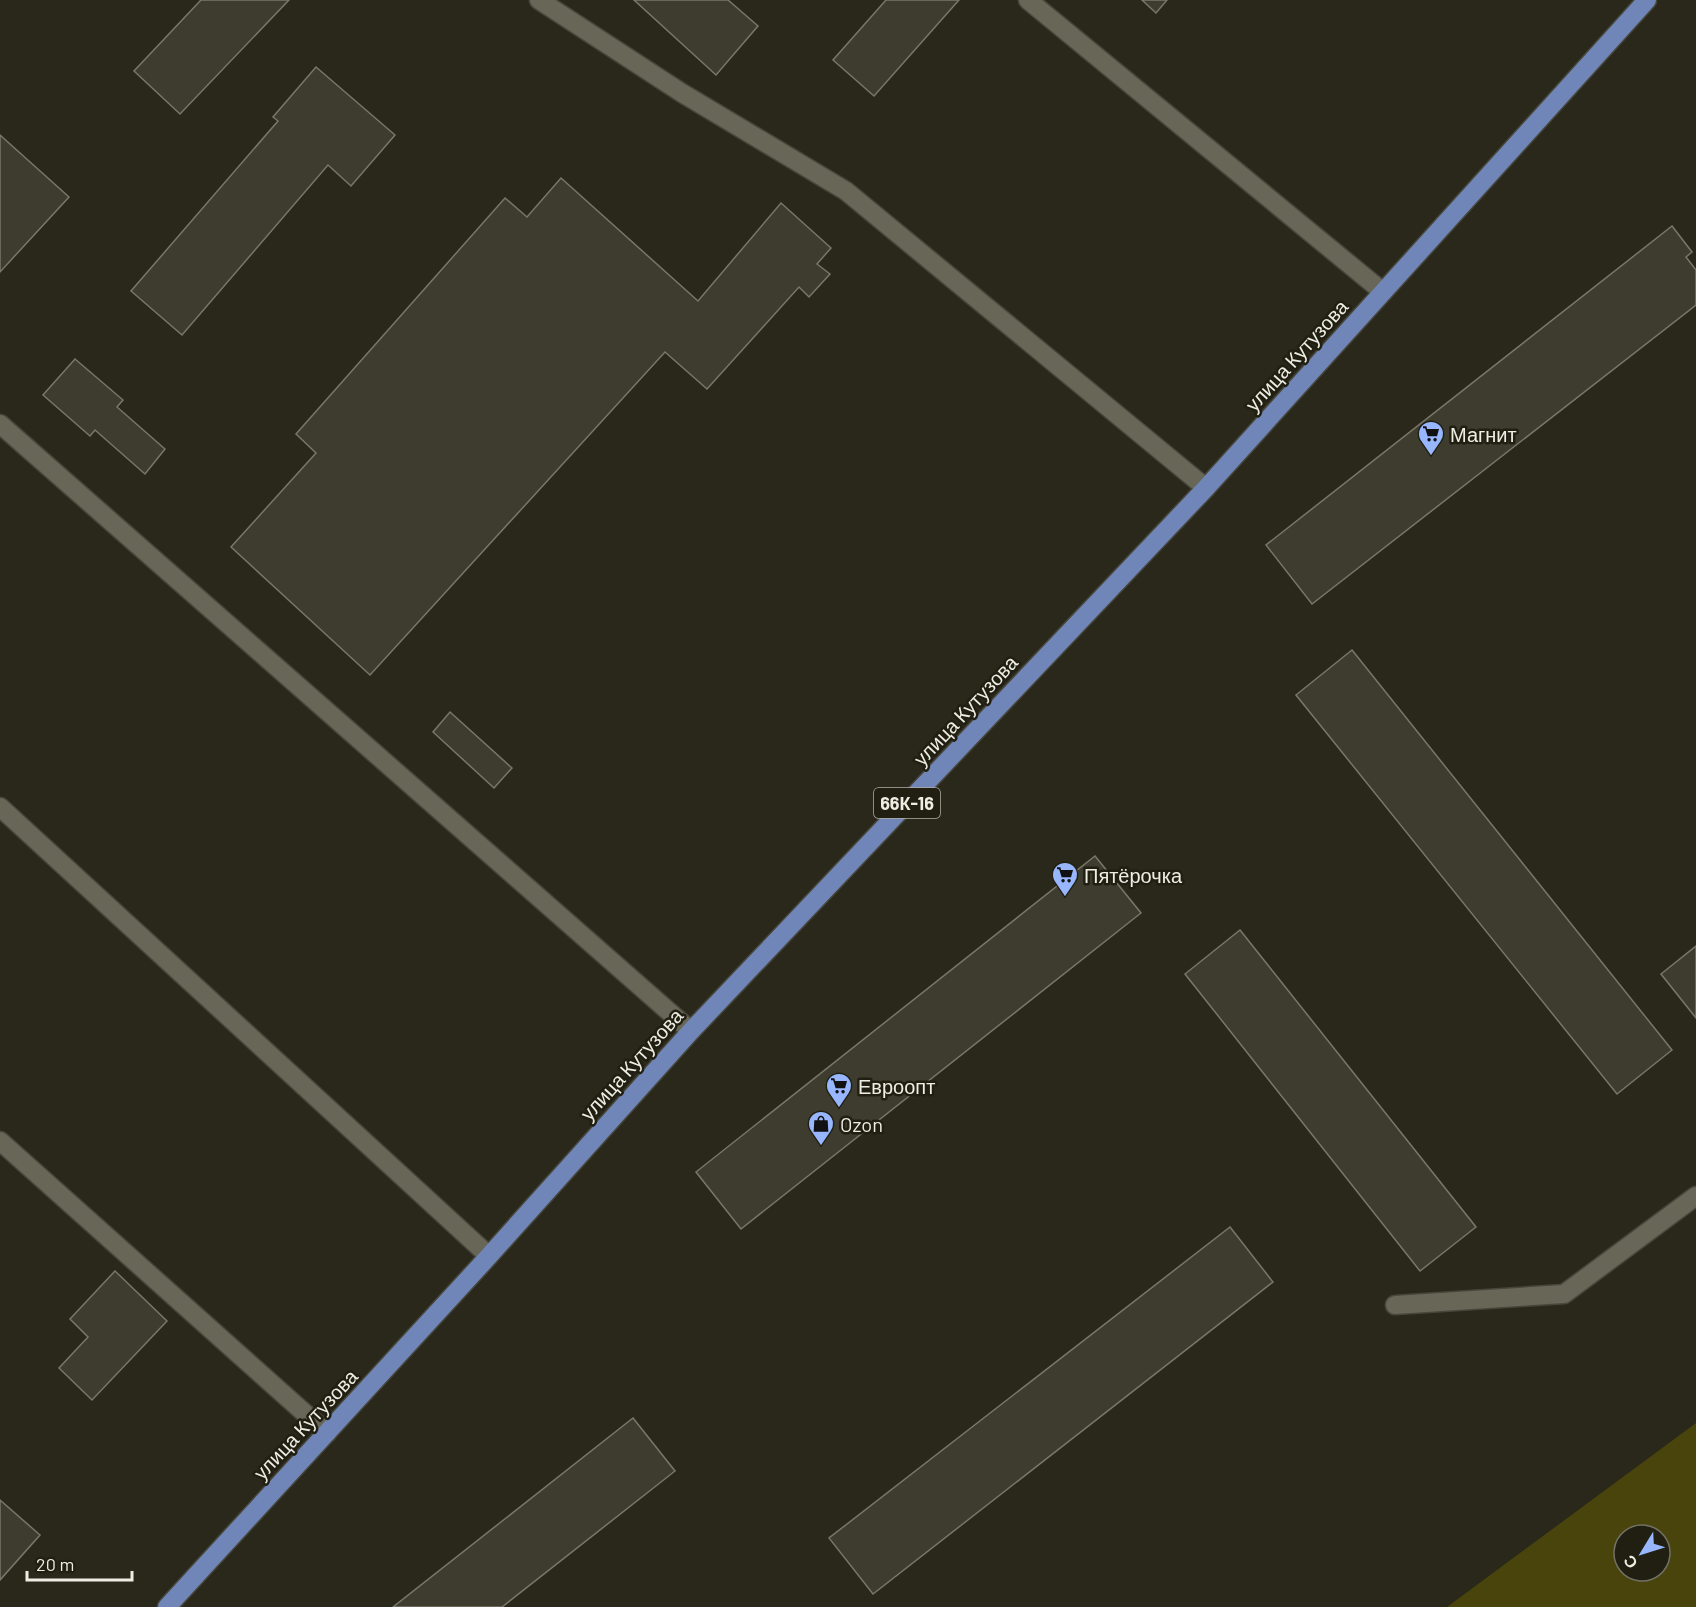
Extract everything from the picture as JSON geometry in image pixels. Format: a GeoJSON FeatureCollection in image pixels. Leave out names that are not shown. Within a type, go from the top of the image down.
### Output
{"type":"FeatureCollection","features":[{"type":"Feature","properties":{"kind":"main road","name":"улица Кутузова"},"geometry":{"type":"LineString","coordinates":[[167,1607],[489,1256],[691,1031],[1206,488],[1647,0]]}},
{"type":"Feature","properties":{"kind":"lane"},"geometry":{"type":"LineString","coordinates":[[539,0],[681,93],[846,191],[1206,488]]}},
{"type":"Feature","properties":{"kind":"lane"},"geometry":{"type":"LineString","coordinates":[[1028,0],[1383,292]]}},
{"type":"Feature","properties":{"kind":"lane"},"geometry":{"type":"LineString","coordinates":[[0,424],[691,1031]]}},
{"type":"Feature","properties":{"kind":"lane"},"geometry":{"type":"LineString","coordinates":[[0,807],[489,1256]]}},
{"type":"Feature","properties":{"kind":"lane"},"geometry":{"type":"LineString","coordinates":[[0,1141],[327,1433]]}},
{"type":"Feature","properties":{"kind":"lane"},"geometry":{"type":"LineString","coordinates":[[1395,1305],[1564,1294],[1696,1196]]}},
{"type":"Feature","properties":{"kind":"shaded area"},"geometry":{"type":"Polygon","coordinates":[[[1696,1423],[1696,1607],[1447,1607],[1696,1423]]]}},
{"type":"Feature","properties":{"kind":"building"},"geometry":{"type":"Polygon","coordinates":[[[201,0],[289,0],[180,114],[134,71],[201,0]]]}},
{"type":"Feature","properties":{"kind":"building"},"geometry":{"type":"Polygon","coordinates":[[[634,0],[728,0],[758,26],[716,75],[634,0]]]}},
{"type":"Feature","properties":{"kind":"building"},"geometry":{"type":"Polygon","coordinates":[[[886,0],[959,0],[874,96],[833,60],[886,0]]]}},
{"type":"Feature","properties":{"kind":"building"},"geometry":{"type":"Polygon","coordinates":[[[1142,0],[1167,0],[1156,13],[1142,0]]]}},
{"type":"Feature","properties":{"kind":"building"},"geometry":{"type":"Polygon","coordinates":[[[316,67],[395,135],[351,186],[328,165],[182,335],[131,291],[278,121],[273,117],[316,67]]]}},
{"type":"Feature","properties":{"kind":"building"},"geometry":{"type":"Polygon","coordinates":[[[0,135],[69,197],[0,272],[0,135]]]}},
{"type":"Feature","properties":{"kind":"building"},"geometry":{"type":"Polygon","coordinates":[[[561,178],[698,301],[781,203],[831,248],[817,264],[830,274],[809,297],[799,287],[707,389],[665,352],[370,675],[231,547],[316,453],[296,434],[505,198],[527,217],[561,178]]]}},
{"type":"Feature","properties":{"kind":"building"},"geometry":{"type":"Polygon","coordinates":[[[1672,226],[1692,252],[1686,257],[1696,270],[1696,305],[1312,604],[1266,545],[1672,226]]]}},
{"type":"Feature","properties":{"kind":"building"},"geometry":{"type":"Polygon","coordinates":[[[75,359],[123,400],[117,407],[165,449],[145,474],[95,430],[90,436],[43,395],[75,359]]]}},
{"type":"Feature","properties":{"kind":"building"},"geometry":{"type":"Polygon","coordinates":[[[1352,650],[1672,1050],[1617,1094],[1296,695],[1352,650]]]}},
{"type":"Feature","properties":{"kind":"building"},"geometry":{"type":"Polygon","coordinates":[[[450,712],[512,768],[494,788],[433,732],[450,712]]]}},
{"type":"Feature","properties":{"kind":"building"},"geometry":{"type":"Polygon","coordinates":[[[1095,856],[1141,913],[741,1229],[696,1172],[1095,856]]]}},
{"type":"Feature","properties":{"kind":"building"},"geometry":{"type":"Polygon","coordinates":[[[1240,930],[1476,1227],[1420,1271],[1185,974],[1240,930]]]}},
{"type":"Feature","properties":{"kind":"building"},"geometry":{"type":"Polygon","coordinates":[[[1696,946],[1696,1018],[1661,974],[1696,946]]]}},
{"type":"Feature","properties":{"kind":"building"},"geometry":{"type":"Polygon","coordinates":[[[1230,1227],[1273,1282],[873,1594],[829,1538],[1230,1227]]]}},
{"type":"Feature","properties":{"kind":"building"},"geometry":{"type":"Polygon","coordinates":[[[115,1271],[167,1321],[92,1400],[59,1368],[88,1337],[70,1319],[115,1271]]]}},
{"type":"Feature","properties":{"kind":"building"},"geometry":{"type":"Polygon","coordinates":[[[633,1418],[675,1471],[502,1607],[393,1607],[633,1418]]]}},
{"type":"Feature","properties":{"kind":"building"},"geometry":{"type":"Polygon","coordinates":[[[0,1500],[40,1535],[0,1580],[0,1500]]]}},
{"type":"Feature","properties":{"kind":"place","name":"Магнит"},"geometry":{"type":"Point","coordinates":[1431,457]}},
{"type":"Feature","properties":{"kind":"place","name":"Пятёрочка"},"geometry":{"type":"Point","coordinates":[1065,898]}},
{"type":"Feature","properties":{"kind":"place","name":"Евроопт"},"geometry":{"type":"Point","coordinates":[839,1109]}},
{"type":"Feature","properties":{"kind":"place","name":"Ozon"},"geometry":{"type":"Point","coordinates":[821,1147]}}]}
